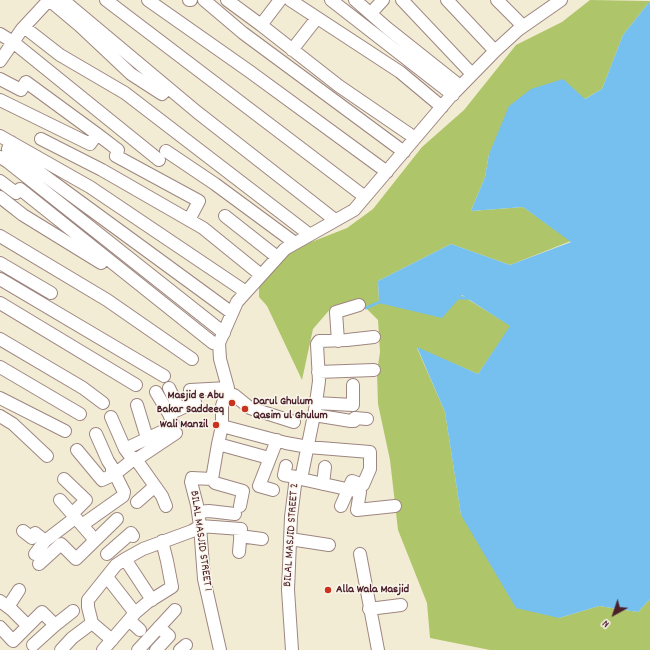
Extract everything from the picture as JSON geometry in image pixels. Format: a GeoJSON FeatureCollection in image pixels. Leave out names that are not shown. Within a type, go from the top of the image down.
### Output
{"type":"FeatureCollection","features":[{"type":"Feature","properties":{"kind":"street"},"geometry":{"type":"LineString","coordinates":[[0,61],[24,27],[49,0],[80,26],[131,74],[162,94],[168,88]]}},
{"type":"Feature","properties":{"kind":"street"},"geometry":{"type":"LineString","coordinates":[[63,0],[197,112],[336,220]]}},
{"type":"Feature","properties":{"kind":"street"},"geometry":{"type":"LineString","coordinates":[[106,0],[365,197]]}},
{"type":"Feature","properties":{"kind":"street"},"geometry":{"type":"LineString","coordinates":[[148,0],[249,71],[387,172]]}},
{"type":"Feature","properties":{"kind":"street"},"geometry":{"type":"LineString","coordinates":[[204,0],[243,33],[404,152]]}},
{"type":"Feature","properties":{"kind":"street"},"geometry":{"type":"LineString","coordinates":[[227,0],[339,86],[416,138]]}},
{"type":"Feature","properties":{"kind":"street"},"geometry":{"type":"LineString","coordinates":[[261,25],[280,0]]}},
{"type":"Feature","properties":{"kind":"street"},"geometry":{"type":"LineString","coordinates":[[290,0],[400,72],[442,107]]}},
{"type":"Feature","properties":{"kind":"street"},"geometry":{"type":"LineString","coordinates":[[331,0],[457,91]]}},
{"type":"Feature","properties":{"kind":"street"},"geometry":{"type":"LineString","coordinates":[[356,0],[457,91]]}},
{"type":"Feature","properties":{"kind":"street"},"geometry":{"type":"LineString","coordinates":[[371,13],[383,0]]}},
{"type":"Feature","properties":{"kind":"street"},"geometry":{"type":"LineString","coordinates":[[402,0],[472,74]]}},
{"type":"Feature","properties":{"kind":"street"},"geometry":{"type":"LineString","coordinates":[[447,0],[495,51]]}},
{"type":"Feature","properties":{"kind":"street"},"geometry":{"type":"LineString","coordinates":[[502,2],[523,26]]}},
{"type":"Feature","properties":{"kind":"street"},"geometry":{"type":"LineString","coordinates":[[216,344],[224,333],[237,302],[277,257],[285,249],[354,210],[472,74],[523,26],[555,2]]}},
{"type":"Feature","properties":{"kind":"street"},"geometry":{"type":"LineString","coordinates":[[292,50],[317,18]]}},
{"type":"Feature","properties":{"kind":"street"},"geometry":{"type":"LineString","coordinates":[[24,27],[60,55],[130,97],[310,235]]}},
{"type":"Feature","properties":{"kind":"street"},"geometry":{"type":"LineString","coordinates":[[0,34],[13,42],[162,155],[215,184],[295,243]]}},
{"type":"Feature","properties":{"kind":"street"},"geometry":{"type":"LineString","coordinates":[[0,79],[21,90],[26,82],[118,150],[116,156],[198,201],[189,220]]}},
{"type":"Feature","properties":{"kind":"street"},"geometry":{"type":"LineString","coordinates":[[0,100],[90,144],[98,134]]}},
{"type":"Feature","properties":{"kind":"street"},"geometry":{"type":"LineString","coordinates":[[5,139],[90,187],[143,221],[246,292]]}},
{"type":"Feature","properties":{"kind":"street"},"geometry":{"type":"LineString","coordinates":[[5,139],[8,149],[232,313]]}},
{"type":"Feature","properties":{"kind":"street"},"geometry":{"type":"LineString","coordinates":[[41,139],[102,170],[203,228],[261,275]]}},
{"type":"Feature","properties":{"kind":"street"},"geometry":{"type":"LineString","coordinates":[[0,157],[224,333]]}},
{"type":"Feature","properties":{"kind":"street"},"geometry":{"type":"LineString","coordinates":[[0,181],[16,193],[20,189],[110,262],[216,344],[227,389],[222,406],[222,426],[212,479],[215,483],[244,491],[238,510],[198,512]]}},
{"type":"Feature","properties":{"kind":"street"},"geometry":{"type":"LineString","coordinates":[[0,197],[23,215],[106,266],[110,262]]}},
{"type":"Feature","properties":{"kind":"street"},"geometry":{"type":"LineString","coordinates":[[225,216],[277,257]]}},
{"type":"Feature","properties":{"kind":"street"},"geometry":{"type":"LineString","coordinates":[[0,236],[107,300],[192,359]]}},
{"type":"Feature","properties":{"kind":"street"},"geometry":{"type":"LineString","coordinates":[[0,263],[52,293]]}},
{"type":"Feature","properties":{"kind":"street"},"geometry":{"type":"LineString","coordinates":[[0,279],[164,376]]}},
{"type":"Feature","properties":{"kind":"street"},"geometry":{"type":"LineString","coordinates":[[0,303],[136,385]]}},
{"type":"Feature","properties":{"kind":"street"},"geometry":{"type":"LineString","coordinates":[[338,340],[336,312],[359,305]]}},
{"type":"Feature","properties":{"kind":"street","name":"BILAL MASJID STREET 2"},"geometry":{"type":"LineString","coordinates":[[292,650],[288,590],[291,517],[299,478],[308,447],[316,403],[319,381],[317,344],[319,341],[374,337]]}},
{"type":"Feature","properties":{"kind":"street"},"geometry":{"type":"LineString","coordinates":[[0,339],[83,388],[103,402]]}},
{"type":"Feature","properties":{"kind":"street"},"geometry":{"type":"LineString","coordinates":[[0,368],[80,414]]}},
{"type":"Feature","properties":{"kind":"street"},"geometry":{"type":"LineString","coordinates":[[318,372],[374,370]]}},
{"type":"Feature","properties":{"kind":"street"},"geometry":{"type":"LineString","coordinates":[[316,403],[352,405],[353,386]]}},
{"type":"Feature","properties":{"kind":"street"},"geometry":{"type":"LineString","coordinates":[[125,449],[174,426],[174,412],[169,388]]}},
{"type":"Feature","properties":{"kind":"street"},"geometry":{"type":"LineString","coordinates":[[174,412],[195,402],[190,390],[227,389],[250,408],[294,422]]}},
{"type":"Feature","properties":{"kind":"street"},"geometry":{"type":"LineString","coordinates":[[156,392],[174,412]]}},
{"type":"Feature","properties":{"kind":"street"},"geometry":{"type":"LineString","coordinates":[[0,398],[65,431]]}},
{"type":"Feature","properties":{"kind":"street"},"geometry":{"type":"LineString","coordinates":[[137,405],[147,438]]}},
{"type":"Feature","properties":{"kind":"street"},"geometry":{"type":"LineString","coordinates":[[314,415],[351,421],[354,421],[355,418],[366,419]]}},
{"type":"Feature","properties":{"kind":"street"},"geometry":{"type":"LineString","coordinates":[[0,416],[13,424],[47,456]]}},
{"type":"Feature","properties":{"kind":"street"},"geometry":{"type":"LineString","coordinates":[[111,417],[125,449],[131,457],[135,458],[154,487],[162,496],[166,506]]}},
{"type":"Feature","properties":{"kind":"street"},"geometry":{"type":"LineString","coordinates":[[222,426],[308,447],[370,452],[370,470],[363,484],[352,481],[342,506]]}},
{"type":"Feature","properties":{"kind":"street"},"geometry":{"type":"LineString","coordinates":[[77,450],[102,480],[113,475],[135,458],[137,459],[176,433]]}},
{"type":"Feature","properties":{"kind":"street"},"geometry":{"type":"LineString","coordinates":[[96,434],[112,467],[113,475],[124,492],[123,496],[76,519],[45,541],[37,559],[61,544],[76,559],[117,518]]}},
{"type":"Feature","properties":{"kind":"street"},"geometry":{"type":"LineString","coordinates":[[273,490],[259,486],[277,440]]}},
{"type":"Feature","properties":{"kind":"street"},"geometry":{"type":"LineString","coordinates":[[218,444],[269,458]]}},
{"type":"Feature","properties":{"kind":"street"},"geometry":{"type":"LineString","coordinates":[[286,466],[284,475],[360,492],[357,510],[395,506]]}},
{"type":"Feature","properties":{"kind":"street"},"geometry":{"type":"LineString","coordinates":[[323,484],[325,467]]}},
{"type":"Feature","properties":{"kind":"street","name":"BILAL MASJID STREET 1"},"geometry":{"type":"LineString","coordinates":[[212,479],[192,478],[191,482],[200,526],[204,579],[220,650]]}},
{"type":"Feature","properties":{"kind":"street"},"geometry":{"type":"LineString","coordinates":[[64,479],[86,500],[76,519]]}},
{"type":"Feature","properties":{"kind":"street"},"geometry":{"type":"LineString","coordinates":[[137,502],[154,487]]}},
{"type":"Feature","properties":{"kind":"street"},"geometry":{"type":"LineString","coordinates":[[60,500],[76,519],[93,543],[94,548],[99,549],[120,562],[152,600]]}},
{"type":"Feature","properties":{"kind":"street"},"geometry":{"type":"LineString","coordinates":[[112,640],[92,623],[88,600],[120,562],[143,549],[192,531],[200,526],[241,529],[239,552]]}},
{"type":"Feature","properties":{"kind":"street"},"geometry":{"type":"LineString","coordinates":[[23,531],[32,538],[35,533],[45,541]]}},
{"type":"Feature","properties":{"kind":"street"},"geometry":{"type":"LineString","coordinates":[[107,554],[131,533],[133,536]]}},
{"type":"Feature","properties":{"kind":"street"},"geometry":{"type":"LineString","coordinates":[[240,536],[262,540]]}},
{"type":"Feature","properties":{"kind":"street"},"geometry":{"type":"LineString","coordinates":[[290,539],[329,545]]}},
{"type":"Feature","properties":{"kind":"street"},"geometry":{"type":"LineString","coordinates":[[103,650],[132,617],[148,602],[172,587],[162,541]]}},
{"type":"Feature","properties":{"kind":"street"},"geometry":{"type":"LineString","coordinates":[[360,554],[369,609],[378,650]]}},
{"type":"Feature","properties":{"kind":"street"},"geometry":{"type":"LineString","coordinates":[[107,577],[140,630]]}},
{"type":"Feature","properties":{"kind":"street"},"geometry":{"type":"LineString","coordinates":[[19,590],[4,604],[36,648],[55,625],[73,611]]}},
{"type":"Feature","properties":{"kind":"street"},"geometry":{"type":"LineString","coordinates":[[369,609],[401,605]]}},
{"type":"Feature","properties":{"kind":"street"},"geometry":{"type":"LineString","coordinates":[[138,650],[175,610]]}},
{"type":"Feature","properties":{"kind":"street"},"geometry":{"type":"LineString","coordinates":[[0,626],[13,641],[42,612],[55,625]]}},
{"type":"Feature","properties":{"kind":"street"},"geometry":{"type":"LineString","coordinates":[[61,650],[72,638],[92,623]]}},
{"type":"Feature","properties":{"kind":"street"},"geometry":{"type":"LineString","coordinates":[[156,650],[169,636],[159,627]]}},
{"type":"Feature","properties":{"kind":"green space"},"geometry":{"type":"Polygon","coordinates":[[[590,0],[650,1],[623,35],[602,89],[489,154],[485,177],[471,211],[523,207],[571,241],[510,265],[451,244],[378,281],[379,303],[461,295],[511,326],[478,374],[417,348],[445,412],[461,515],[559,618],[599,606],[638,612],[650,599],[650,650],[490,650],[430,638],[427,603],[398,530],[390,460],[378,404],[377,372],[380,352],[378,320],[366,308],[356,302],[332,307],[313,329],[302,380],[267,306],[259,297],[259,284],[291,250],[347,228],[373,209],[422,147],[464,110],[516,45],[562,22],[590,0]]]}},
{"type":"Feature","properties":{"kind":"water"},"geometry":{"type":"Polygon","coordinates":[[[650,1],[650,599],[638,612],[599,606],[559,618],[516,608],[461,515],[445,412],[417,347],[478,374],[510,326],[462,295],[442,318],[379,303],[378,281],[451,244],[510,265],[571,242],[523,207],[471,211],[485,177],[489,154],[509,106],[531,89],[563,79],[585,99],[602,89],[623,35],[650,1]]]}},
{"type":"Feature","properties":{"kind":"waterway"},"geometry":{"type":"LineString","coordinates":[[456,298],[471,298]]}},
{"type":"Feature","properties":{"kind":"waterway"},"geometry":{"type":"LineString","coordinates":[[366,308],[382,301]]}},
{"type":"Feature","properties":{"kind":"place","name":"Masjid e Abu Bakar Saddeeq"},"geometry":{"type":"Point","coordinates":[232,403]}},
{"type":"Feature","properties":{"kind":"place","name":"Darul Ghulum Qasim ul Ghulum"},"geometry":{"type":"Point","coordinates":[245,409]}},
{"type":"Feature","properties":{"kind":"place","name":"Wali Manzil"},"geometry":{"type":"Point","coordinates":[216,425]}},
{"type":"Feature","properties":{"kind":"place","name":"Alla Wala Masjid"},"geometry":{"type":"Point","coordinates":[328,590]}}]}
